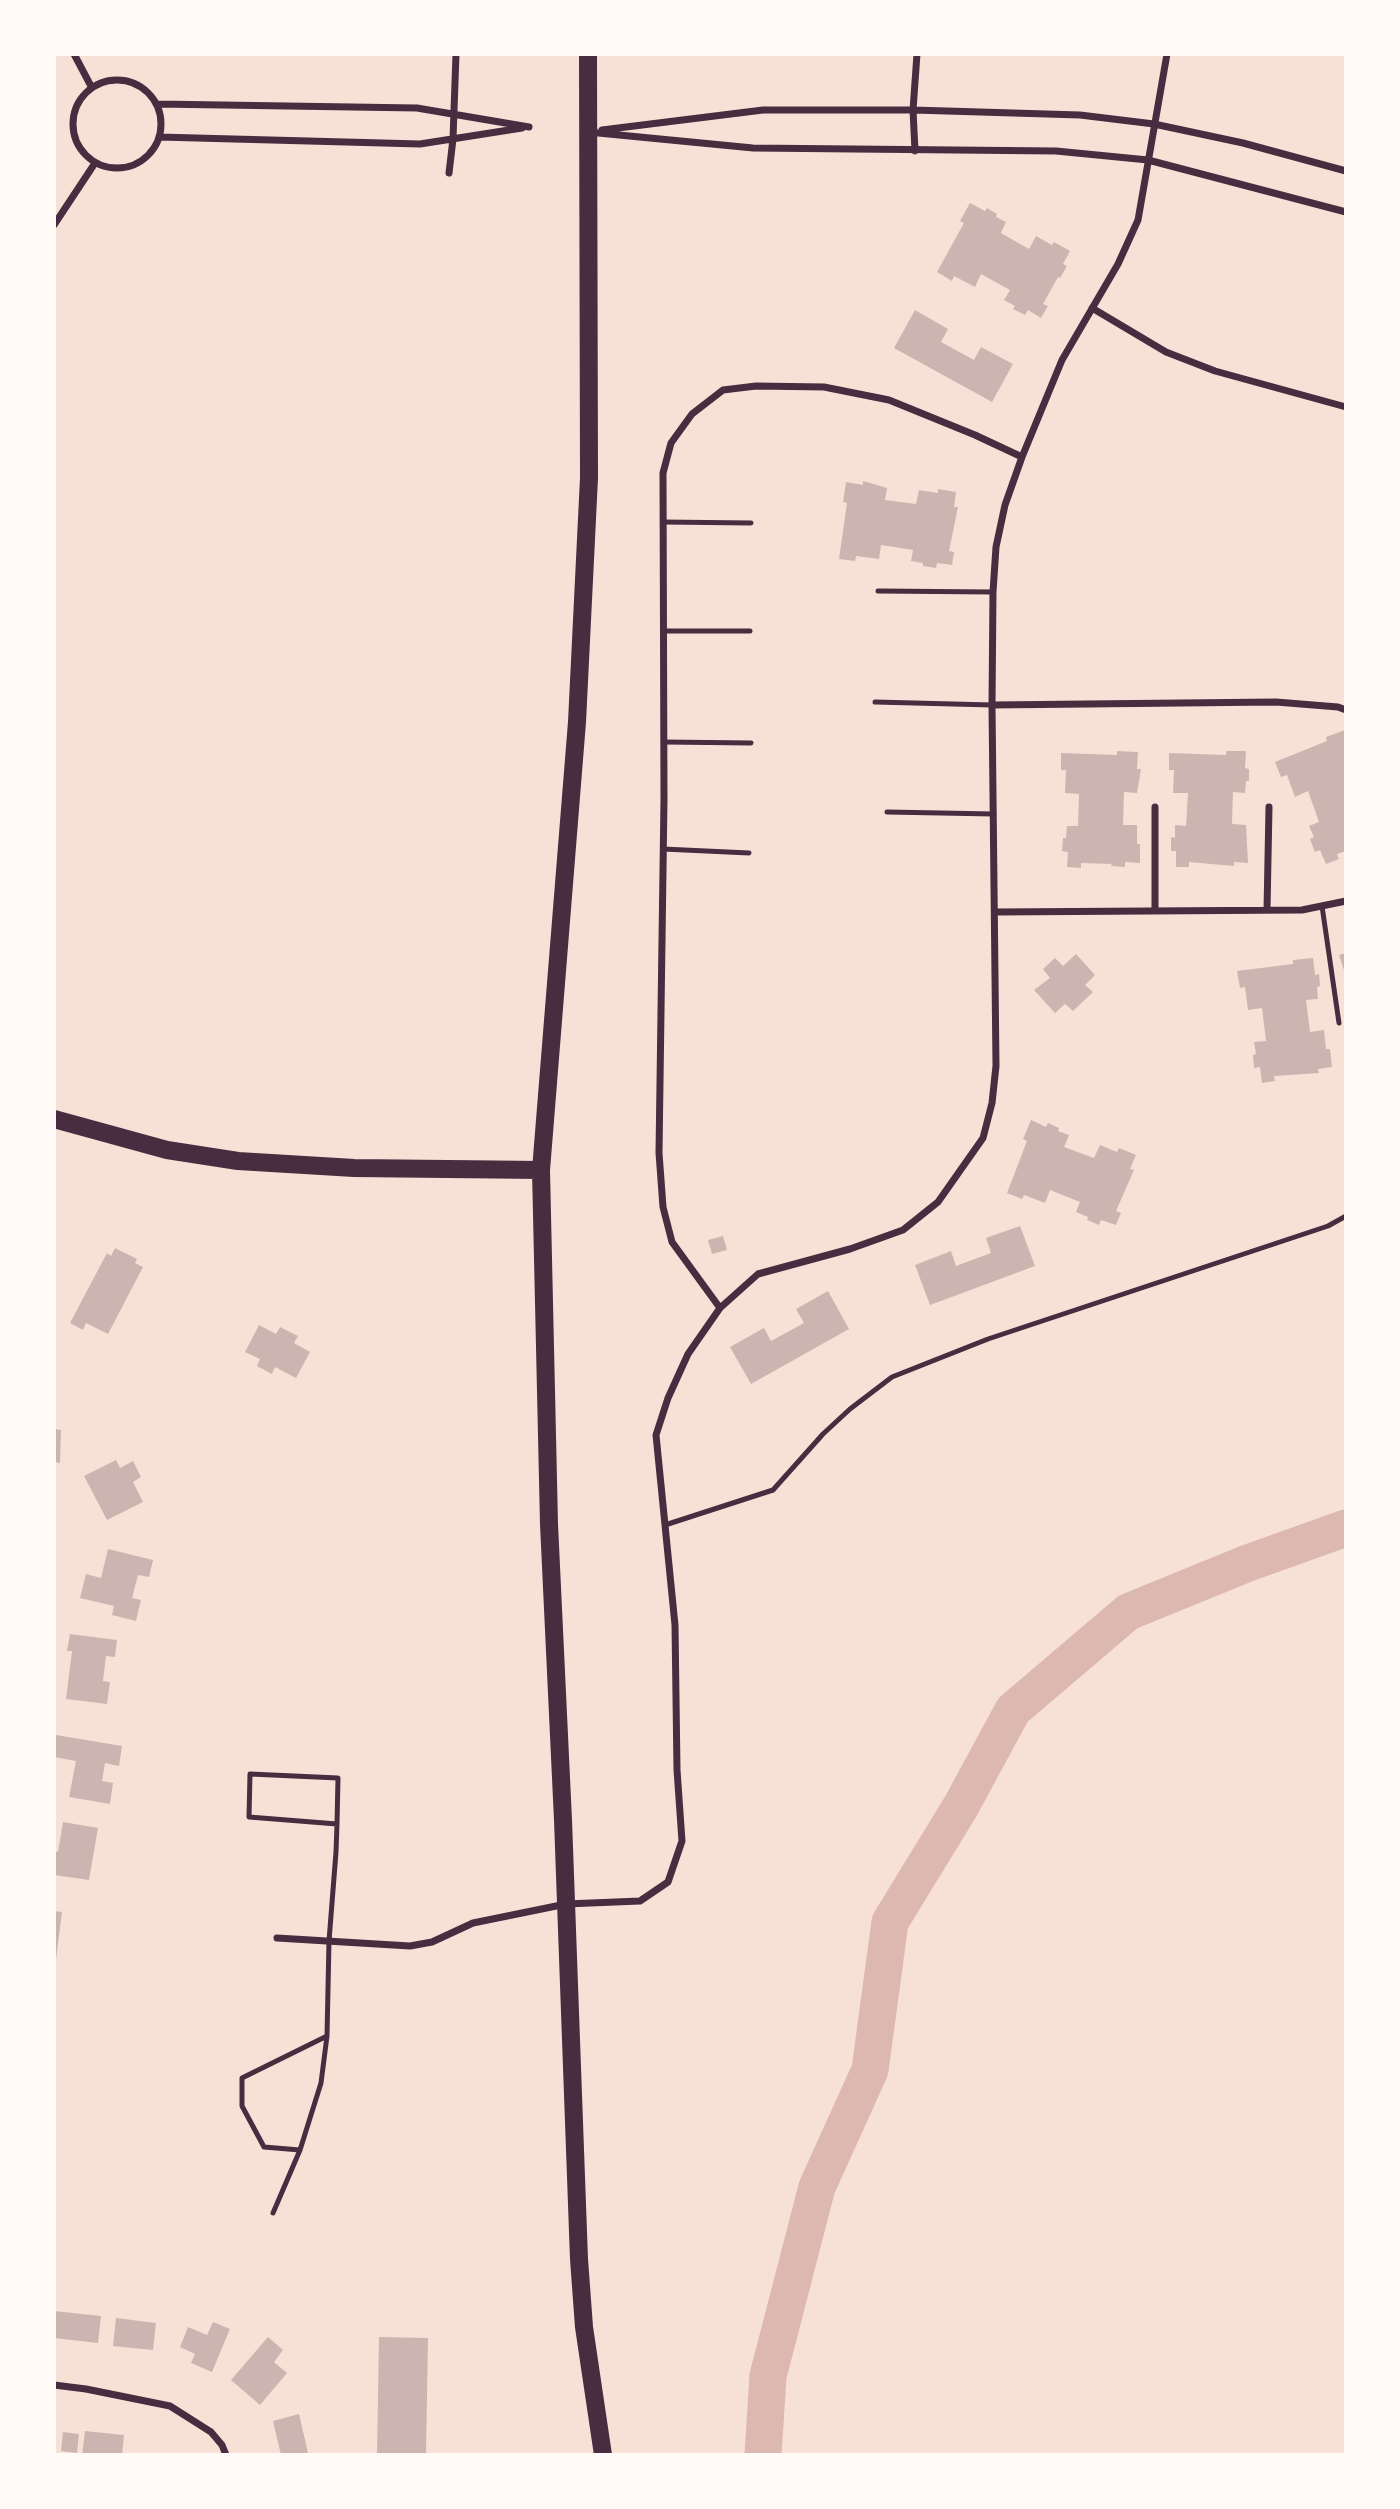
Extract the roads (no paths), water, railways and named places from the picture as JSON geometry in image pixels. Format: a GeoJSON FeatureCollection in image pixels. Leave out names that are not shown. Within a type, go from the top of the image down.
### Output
{"type":"FeatureCollection","features":[{"type":"Feature","properties":{"kind":"main road"},"geometry":{"type":"LineString","coordinates":[[588,54],[589,478],[577,722],[541,1170],[550,1531],[579,2259],[586,2340],[603,2455]]}},
{"type":"Feature","properties":{"kind":"main road"},"geometry":{"type":"LineString","coordinates":[[54,1119],[167,1150],[238,1161],[354,1168],[541,1170]]}},
{"type":"Feature","properties":{"kind":"street"},"geometry":{"type":"LineString","coordinates":[[74,54],[92,88]]}},
{"type":"Feature","properties":{"kind":"street"},"geometry":{"type":"LineString","coordinates":[[449,173],[456,54]]}},
{"type":"Feature","properties":{"kind":"street"},"geometry":{"type":"LineString","coordinates":[[915,151],[917,54]]}},
{"type":"Feature","properties":{"kind":"street"},"geometry":{"type":"LineString","coordinates":[[277,1938],[410,1945],[432,1942],[473,1923],[566,1904],[640,1901],[668,1882],[682,1841],[677,1770],[675,1625],[656,1434],[668,1398],[688,1354],[720,1308],[758,1273],[850,1249],[903,1230],[938,1202],[983,1139],[992,1103],[996,1066],[992,705],[996,547],[1005,505],[1062,360],[1118,264],[1138,220],[1167,54]]}},
{"type":"Feature","properties":{"kind":"street"},"geometry":{"type":"LineString","coordinates":[[128,81],[150,94],[157,104],[162,126],[159,137],[145,159],[134,166],[108,168],[95,163],[80,147],[73,126],[75,111],[81,98],[92,88],[103,82],[128,81]]}},
{"type":"Feature","properties":{"kind":"street"},"geometry":{"type":"LineString","coordinates":[[157,104],[417,108],[529,127],[420,144],[159,137]]}},
{"type":"Feature","properties":{"kind":"street"},"geometry":{"type":"LineString","coordinates":[[588,131],[763,110],[914,110],[1080,115],[1154,124],[1244,143],[1346,172]]}},
{"type":"Feature","properties":{"kind":"street"},"geometry":{"type":"LineString","coordinates":[[588,131],[753,148],[1056,151],[1148,160],[1346,212]]}},
{"type":"Feature","properties":{"kind":"street"},"geometry":{"type":"LineString","coordinates":[[54,225],[95,163]]}},
{"type":"Feature","properties":{"kind":"street"},"geometry":{"type":"LineString","coordinates":[[1092,308],[1166,352],[1215,371],[1346,407]]}},
{"type":"Feature","properties":{"kind":"street"},"geometry":{"type":"LineString","coordinates":[[720,1308],[672,1242],[663,1207],[659,1153],[664,742],[663,473],[671,443],[692,414],[723,390],[756,386],[824,387],[889,400],[1022,457]]}},
{"type":"Feature","properties":{"kind":"street"},"geometry":{"type":"LineString","coordinates":[[992,705],[1276,702],[1346,710]]}},
{"type":"Feature","properties":{"kind":"street"},"geometry":{"type":"LineString","coordinates":[[1155,807],[1155,911]]}},
{"type":"Feature","properties":{"kind":"street"},"geometry":{"type":"LineString","coordinates":[[1267,910],[1269,807]]}},
{"type":"Feature","properties":{"kind":"street"},"geometry":{"type":"LineString","coordinates":[[996,912],[1302,910],[1346,901]]}},
{"type":"Feature","properties":{"kind":"street"},"geometry":{"type":"LineString","coordinates":[[54,2385],[170,2406],[211,2432],[222,2445],[226,2455]]}},
{"type":"Feature","properties":{"kind":"lane"},"geometry":{"type":"LineString","coordinates":[[663,522],[751,523]]}},
{"type":"Feature","properties":{"kind":"lane"},"geometry":{"type":"LineString","coordinates":[[878,591],[993,592]]}},
{"type":"Feature","properties":{"kind":"lane"},"geometry":{"type":"LineString","coordinates":[[664,631],[750,631]]}},
{"type":"Feature","properties":{"kind":"lane"},"geometry":{"type":"LineString","coordinates":[[875,702],[992,705]]}},
{"type":"Feature","properties":{"kind":"lane"},"geometry":{"type":"LineString","coordinates":[[664,742],[751,743]]}},
{"type":"Feature","properties":{"kind":"lane"},"geometry":{"type":"LineString","coordinates":[[887,812],[994,814]]}},
{"type":"Feature","properties":{"kind":"lane"},"geometry":{"type":"LineString","coordinates":[[663,849],[750,853]]}},
{"type":"Feature","properties":{"kind":"lane"},"geometry":{"type":"LineString","coordinates":[[1322,906],[1339,1023]]}},
{"type":"Feature","properties":{"kind":"lane"},"geometry":{"type":"LineString","coordinates":[[665,1525],[773,1490],[823,1434],[892,1377],[988,1339],[1328,1226],[1346,1216]]}},
{"type":"Feature","properties":{"kind":"lane"},"geometry":{"type":"LineString","coordinates":[[274,2213],[300,2150],[321,2083],[327,2036],[329,1941],[337,1824],[338,1778],[250,1774],[249,1817],[337,1824]]}},
{"type":"Feature","properties":{"kind":"lane"},"geometry":{"type":"LineString","coordinates":[[300,2150],[264,2147],[242,2106],[242,2078],[327,2036]]}},
{"type":"Feature","properties":{"kind":"waterway"},"geometry":{"type":"LineString","coordinates":[[763,2455],[768,2376],[817,2187],[870,2070],[890,1922],[961,1806],[1013,1710],[1128,1612],[1248,1563],[1346,1528]]}}]}
